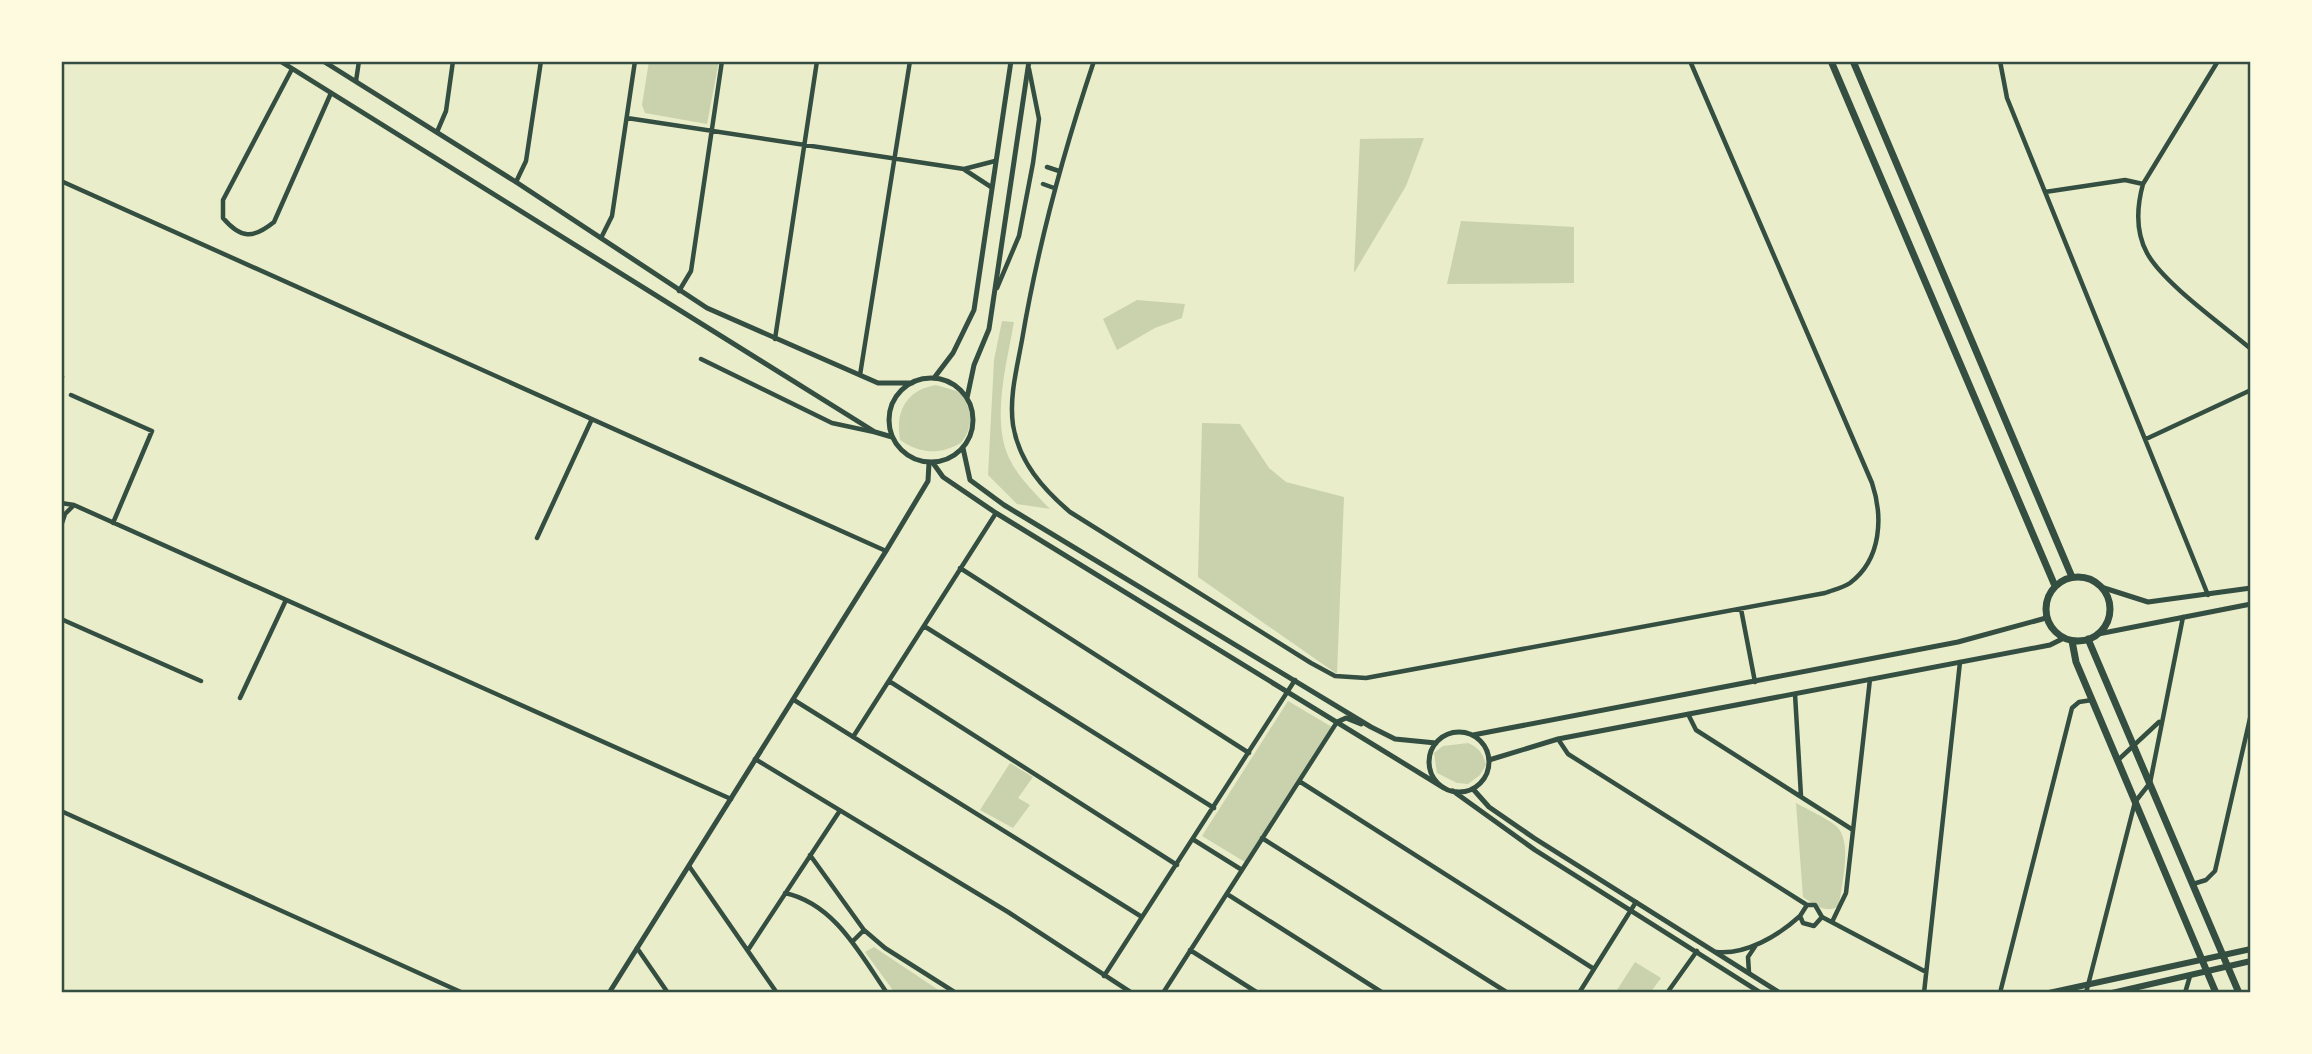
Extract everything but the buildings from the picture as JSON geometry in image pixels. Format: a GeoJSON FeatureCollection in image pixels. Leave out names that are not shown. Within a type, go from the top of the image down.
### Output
{"type":"FeatureCollection","features":[{"type":"Feature","properties":{"kind":"highway"},"geometry":{"type":"LineString","coordinates":[[1831,61],[2055,586]]}},
{"type":"Feature","properties":{"kind":"highway"},"geometry":{"type":"LineString","coordinates":[[1853,61],[2072,577]]}},
{"type":"Feature","properties":{"kind":"highway"},"geometry":{"type":"LineString","coordinates":[[2072,577],[2083,577],[2101,587],[2107,595],[2109,616],[2098,634],[2088,639],[2068,640],[2056,634],[2046,618],[2048,596],[2055,586],[2072,577]]}},
{"type":"Feature","properties":{"kind":"highway"},"geometry":{"type":"LineString","coordinates":[[2088,639],[2239,993]]}},
{"type":"Feature","properties":{"kind":"highway"},"geometry":{"type":"LineString","coordinates":[[2068,640],[2216,993]]}},
{"type":"Feature","properties":{"kind":"main road"},"geometry":{"type":"LineString","coordinates":[[2049,993],[2251,949]]}},
{"type":"Feature","properties":{"kind":"main road"},"geometry":{"type":"LineString","coordinates":[[2112,993],[2251,961]]}},
{"type":"Feature","properties":{"kind":"street"},"geometry":{"type":"LineString","coordinates":[[280,61],[875,432]]}},
{"type":"Feature","properties":{"kind":"street"},"geometry":{"type":"LineString","coordinates":[[323,61],[516,182],[707,308],[878,383],[912,383],[934,378],[947,381],[967,398]]}},
{"type":"Feature","properties":{"kind":"street"},"geometry":{"type":"LineString","coordinates":[[356,81],[359,61]]}},
{"type":"Feature","properties":{"kind":"street"},"geometry":{"type":"LineString","coordinates":[[437,132],[446,111],[453,61]]}},
{"type":"Feature","properties":{"kind":"street"},"geometry":{"type":"LineString","coordinates":[[516,182],[527,161],[541,61]]}},
{"type":"Feature","properties":{"kind":"street"},"geometry":{"type":"LineString","coordinates":[[601,238],[612,216],[635,61]]}},
{"type":"Feature","properties":{"kind":"street"},"geometry":{"type":"LineString","coordinates":[[679,291],[691,271],[714,131],[722,61]]}},
{"type":"Feature","properties":{"kind":"street"},"geometry":{"type":"LineString","coordinates":[[775,340],[817,61]]}},
{"type":"Feature","properties":{"kind":"street"},"geometry":{"type":"LineString","coordinates":[[860,375],[910,61]]}},
{"type":"Feature","properties":{"kind":"street"},"geometry":{"type":"LineString","coordinates":[[934,378],[953,353],[974,310],[1010,61]]}},
{"type":"Feature","properties":{"kind":"street"},"geometry":{"type":"LineString","coordinates":[[1094,61],[1054,188],[1031,286],[1013,393],[1013,426],[1025,458],[1042,489],[1070,512],[1311,663],[1335,676],[1366,678],[1825,593],[1849,583],[1864,568],[1874,549],[1879,506],[1690,61]]}},
{"type":"Feature","properties":{"kind":"street"},"geometry":{"type":"LineString","coordinates":[[2000,61],[2007,98],[2209,596]]}},
{"type":"Feature","properties":{"kind":"street"},"geometry":{"type":"LineString","coordinates":[[2218,61],[2143,184],[2138,202],[2139,229],[2146,252],[2160,271],[2251,349]]}},
{"type":"Feature","properties":{"kind":"street"},"geometry":{"type":"LineString","coordinates":[[996,288],[1019,236],[1035,163],[1039,119],[1029,64]]}},
{"type":"Feature","properties":{"kind":"street"},"geometry":{"type":"LineString","coordinates":[[912,383],[901,390],[889,412],[892,437],[907,455],[931,463],[944,461],[963,448],[974,424],[967,398],[974,365],[989,329],[1029,64]]}},
{"type":"Feature","properties":{"kind":"street"},"geometry":{"type":"LineString","coordinates":[[292,69],[223,200],[223,218],[242,234],[260,233],[274,222],[331,93]]}},
{"type":"Feature","properties":{"kind":"street"},"geometry":{"type":"LineString","coordinates":[[627,117],[964,169],[995,161]]}},
{"type":"Feature","properties":{"kind":"street"},"geometry":{"type":"LineString","coordinates":[[1047,167],[1059,171]]}},
{"type":"Feature","properties":{"kind":"street"},"geometry":{"type":"LineString","coordinates":[[964,169],[991,187]]}},
{"type":"Feature","properties":{"kind":"street"},"geometry":{"type":"LineString","coordinates":[[2046,192],[2125,180],[2143,184]]}},
{"type":"Feature","properties":{"kind":"street"},"geometry":{"type":"LineString","coordinates":[[61,181],[591,421],[710,471],[886,551]]}},
{"type":"Feature","properties":{"kind":"street"},"geometry":{"type":"LineString","coordinates":[[1043,184],[1054,188]]}},
{"type":"Feature","properties":{"kind":"street"},"geometry":{"type":"LineString","coordinates":[[701,359],[832,423],[892,437]]}},
{"type":"Feature","properties":{"kind":"street"},"geometry":{"type":"LineString","coordinates":[[2146,439],[2251,390]]}},
{"type":"Feature","properties":{"kind":"street"},"geometry":{"type":"LineString","coordinates":[[71,395],[152,431],[113,523]]}},
{"type":"Feature","properties":{"kind":"street"},"geometry":{"type":"LineString","coordinates":[[537,538],[591,421]]}},
{"type":"Feature","properties":{"kind":"street"},"geometry":{"type":"LineString","coordinates":[[963,448],[967,471],[977,488],[1371,727],[1395,739],[1436,743]]}},
{"type":"Feature","properties":{"kind":"street"},"geometry":{"type":"LineString","coordinates":[[609,993],[886,551],[928,481],[931,463]]}},
{"type":"Feature","properties":{"kind":"street"},"geometry":{"type":"LineString","coordinates":[[931,463],[943,477],[996,513],[1209,646],[1453,791],[1535,850],[1761,993]]}},
{"type":"Feature","properties":{"kind":"street"},"geometry":{"type":"LineString","coordinates":[[61,503],[74,505],[731,799]]}},
{"type":"Feature","properties":{"kind":"street"},"geometry":{"type":"LineString","coordinates":[[61,526],[65,514],[74,505]]}},
{"type":"Feature","properties":{"kind":"street"},"geometry":{"type":"LineString","coordinates":[[853,737],[996,513]]}},
{"type":"Feature","properties":{"kind":"street"},"geometry":{"type":"LineString","coordinates":[[960,568],[1249,753]]}},
{"type":"Feature","properties":{"kind":"street"},"geometry":{"type":"LineString","coordinates":[[2101,587],[2148,602],[2209,596],[2251,588]]}},
{"type":"Feature","properties":{"kind":"street"},"geometry":{"type":"LineString","coordinates":[[240,698],[285,600]]}},
{"type":"Feature","properties":{"kind":"street"},"geometry":{"type":"LineString","coordinates":[[2098,634],[2111,634],[2251,604]]}},
{"type":"Feature","properties":{"kind":"street"},"geometry":{"type":"LineString","coordinates":[[1741,609],[1755,682]]}},
{"type":"Feature","properties":{"kind":"street"},"geometry":{"type":"LineString","coordinates":[[2086,993],[2135,802],[2150,783],[2159,722],[2183,617]]}},
{"type":"Feature","properties":{"kind":"street"},"geometry":{"type":"LineString","coordinates":[[1444,788],[1431,772],[1431,752],[1436,743],[1453,733],[1473,735],[1755,682],[1958,642],[2046,618]]}},
{"type":"Feature","properties":{"kind":"street"},"geometry":{"type":"LineString","coordinates":[[61,619],[201,681]]}},
{"type":"Feature","properties":{"kind":"street"},"geometry":{"type":"LineString","coordinates":[[924,625],[1214,808]]}},
{"type":"Feature","properties":{"kind":"street"},"geometry":{"type":"LineString","coordinates":[[1489,760],[1558,739],[2068,640]]}},
{"type":"Feature","properties":{"kind":"street"},"geometry":{"type":"LineString","coordinates":[[1924,993],[1960,662]]}},
{"type":"Feature","properties":{"kind":"street"},"geometry":{"type":"LineString","coordinates":[[1832,922],[1846,893],[1870,679]]}},
{"type":"Feature","properties":{"kind":"street"},"geometry":{"type":"LineString","coordinates":[[1104,976],[1295,680]]}},
{"type":"Feature","properties":{"kind":"street"},"geometry":{"type":"LineString","coordinates":[[888,681],[1177,865]]}},
{"type":"Feature","properties":{"kind":"street"},"geometry":{"type":"LineString","coordinates":[[1795,694],[1801,797]]}},
{"type":"Feature","properties":{"kind":"street"},"geometry":{"type":"LineString","coordinates":[[794,699],[1142,916]]}},
{"type":"Feature","properties":{"kind":"street"},"geometry":{"type":"LineString","coordinates":[[2000,993],[2072,708],[2079,702],[2092,700]]}},
{"type":"Feature","properties":{"kind":"street"},"geometry":{"type":"LineString","coordinates":[[1688,714],[1696,730],[1853,830]]}},
{"type":"Feature","properties":{"kind":"street"},"geometry":{"type":"LineString","coordinates":[[2193,884],[2206,880],[2215,871],[2251,714]]}},
{"type":"Feature","properties":{"kind":"street"},"geometry":{"type":"LineString","coordinates":[[1163,993],[1337,722],[1346,718],[1371,727]]}},
{"type":"Feature","properties":{"kind":"street"},"geometry":{"type":"LineString","coordinates":[[2117,761],[2159,722]]}},
{"type":"Feature","properties":{"kind":"street"},"geometry":{"type":"LineString","coordinates":[[1453,791],[1473,789],[1486,777],[1489,760],[1487,750],[1473,735]]}},
{"type":"Feature","properties":{"kind":"street"},"geometry":{"type":"LineString","coordinates":[[1558,739],[1568,754],[1808,905]]}},
{"type":"Feature","properties":{"kind":"street"},"geometry":{"type":"LineString","coordinates":[[755,759],[839,813],[975,892],[1132,993]]}},
{"type":"Feature","properties":{"kind":"street"},"geometry":{"type":"LineString","coordinates":[[1299,781],[1594,969]]}},
{"type":"Feature","properties":{"kind":"street"},"geometry":{"type":"LineString","coordinates":[[1473,789],[1489,807],[1780,993]]}},
{"type":"Feature","properties":{"kind":"street"},"geometry":{"type":"LineString","coordinates":[[61,811],[463,993]]}},
{"type":"Feature","properties":{"kind":"street"},"geometry":{"type":"LineString","coordinates":[[748,950],[839,813]]}},
{"type":"Feature","properties":{"kind":"street"},"geometry":{"type":"LineString","coordinates":[[1262,838],[1508,993]]}},
{"type":"Feature","properties":{"kind":"street"},"geometry":{"type":"LineString","coordinates":[[1194,840],[1242,870]]}},
{"type":"Feature","properties":{"kind":"street"},"geometry":{"type":"LineString","coordinates":[[810,855],[864,930],[885,948],[956,993]]}},
{"type":"Feature","properties":{"kind":"street"},"geometry":{"type":"LineString","coordinates":[[689,866],[777,993]]}},
{"type":"Feature","properties":{"kind":"street"},"geometry":{"type":"LineString","coordinates":[[785,893],[816,904],[852,942],[887,993]]}},
{"type":"Feature","properties":{"kind":"street"},"geometry":{"type":"LineString","coordinates":[[1227,894],[1383,993]]}},
{"type":"Feature","properties":{"kind":"street"},"geometry":{"type":"LineString","coordinates":[[1793,894],[1802,909]]}},
{"type":"Feature","properties":{"kind":"street"},"geometry":{"type":"LineString","coordinates":[[1579,993],[1636,902]]}},
{"type":"Feature","properties":{"kind":"street"},"geometry":{"type":"LineString","coordinates":[[1787,928],[1808,905],[1815,905],[1820,919]]}},
{"type":"Feature","properties":{"kind":"street"},"geometry":{"type":"LineString","coordinates":[[1800,916],[1808,926],[1820,919],[1832,922],[1926,972]]}},
{"type":"Feature","properties":{"kind":"street"},"geometry":{"type":"LineString","coordinates":[[1715,952],[1726,953],[1757,943],[1803,923]]}},
{"type":"Feature","properties":{"kind":"street"},"geometry":{"type":"LineString","coordinates":[[852,942],[864,930]]}},
{"type":"Feature","properties":{"kind":"street"},"geometry":{"type":"LineString","coordinates":[[1749,973],[1748,957],[1757,943]]}},
{"type":"Feature","properties":{"kind":"street"},"geometry":{"type":"LineString","coordinates":[[637,948],[668,993]]}},
{"type":"Feature","properties":{"kind":"street"},"geometry":{"type":"LineString","coordinates":[[1190,950],[1258,993]]}},
{"type":"Feature","properties":{"kind":"street"},"geometry":{"type":"LineString","coordinates":[[1667,993],[1697,951]]}},
{"type":"Feature","properties":{"kind":"street"},"geometry":{"type":"LineString","coordinates":[[2185,993],[2190,976]]}},
{"type":"Feature","properties":{"kind":"green space"},"geometry":{"type":"Polygon","coordinates":[[[649,61],[719,61],[707,124],[645,113],[642,105],[649,61]]]}},
{"type":"Feature","properties":{"kind":"green space"},"geometry":{"type":"Polygon","coordinates":[[[1424,138],[1406,186],[1354,273],[1360,139],[1424,138]]]}},
{"type":"Feature","properties":{"kind":"green space"},"geometry":{"type":"Polygon","coordinates":[[[1461,221],[1574,227],[1574,283],[1447,284],[1461,221]]]}},
{"type":"Feature","properties":{"kind":"green space"},"geometry":{"type":"Polygon","coordinates":[[[1137,300],[1185,304],[1182,318],[1155,328],[1117,350],[1103,319],[1137,300]]]}},
{"type":"Feature","properties":{"kind":"green space"},"geometry":{"type":"Polygon","coordinates":[[[1002,321],[1014,322],[1002,391],[1001,426],[1004,443],[1017,472],[1050,509],[1017,504],[988,475],[994,360],[1002,321]]]}},
{"type":"Feature","properties":{"kind":"green space"},"geometry":{"type":"Polygon","coordinates":[[[936,385],[960,392],[969,411],[968,431],[961,443],[945,450],[915,448],[900,440],[901,412],[910,397],[936,385]]]}},
{"type":"Feature","properties":{"kind":"green space"},"geometry":{"type":"Polygon","coordinates":[[[1202,423],[1240,424],[1269,468],[1286,482],[1344,497],[1337,674],[1198,577],[1202,423]]]}},
{"type":"Feature","properties":{"kind":"green space"},"geometry":{"type":"Polygon","coordinates":[[[1288,701],[1332,727],[1245,862],[1202,836],[1288,701]]]}},
{"type":"Feature","properties":{"kind":"green space"},"geometry":{"type":"Polygon","coordinates":[[[1468,743],[1478,749],[1486,765],[1480,775],[1468,784],[1457,783],[1437,773],[1434,753],[1443,746],[1468,743]]]}},
{"type":"Feature","properties":{"kind":"green space"},"geometry":{"type":"Polygon","coordinates":[[[1010,763],[1033,777],[1018,798],[1030,805],[1013,828],[980,810],[1010,763]]]}},
{"type":"Feature","properties":{"kind":"green space"},"geometry":{"type":"Polygon","coordinates":[[[1796,803],[1831,822],[1841,832],[1845,863],[1839,906],[1834,908],[1820,908],[1803,897],[1796,803]]]}},
{"type":"Feature","properties":{"kind":"green space"},"geometry":{"type":"Polygon","coordinates":[[[874,947],[943,993],[895,993],[865,952],[874,947]]]}},
{"type":"Feature","properties":{"kind":"green space"},"geometry":{"type":"Polygon","coordinates":[[[1635,962],[1661,978],[1650,993],[1615,993],[1635,962]]]}}]}
